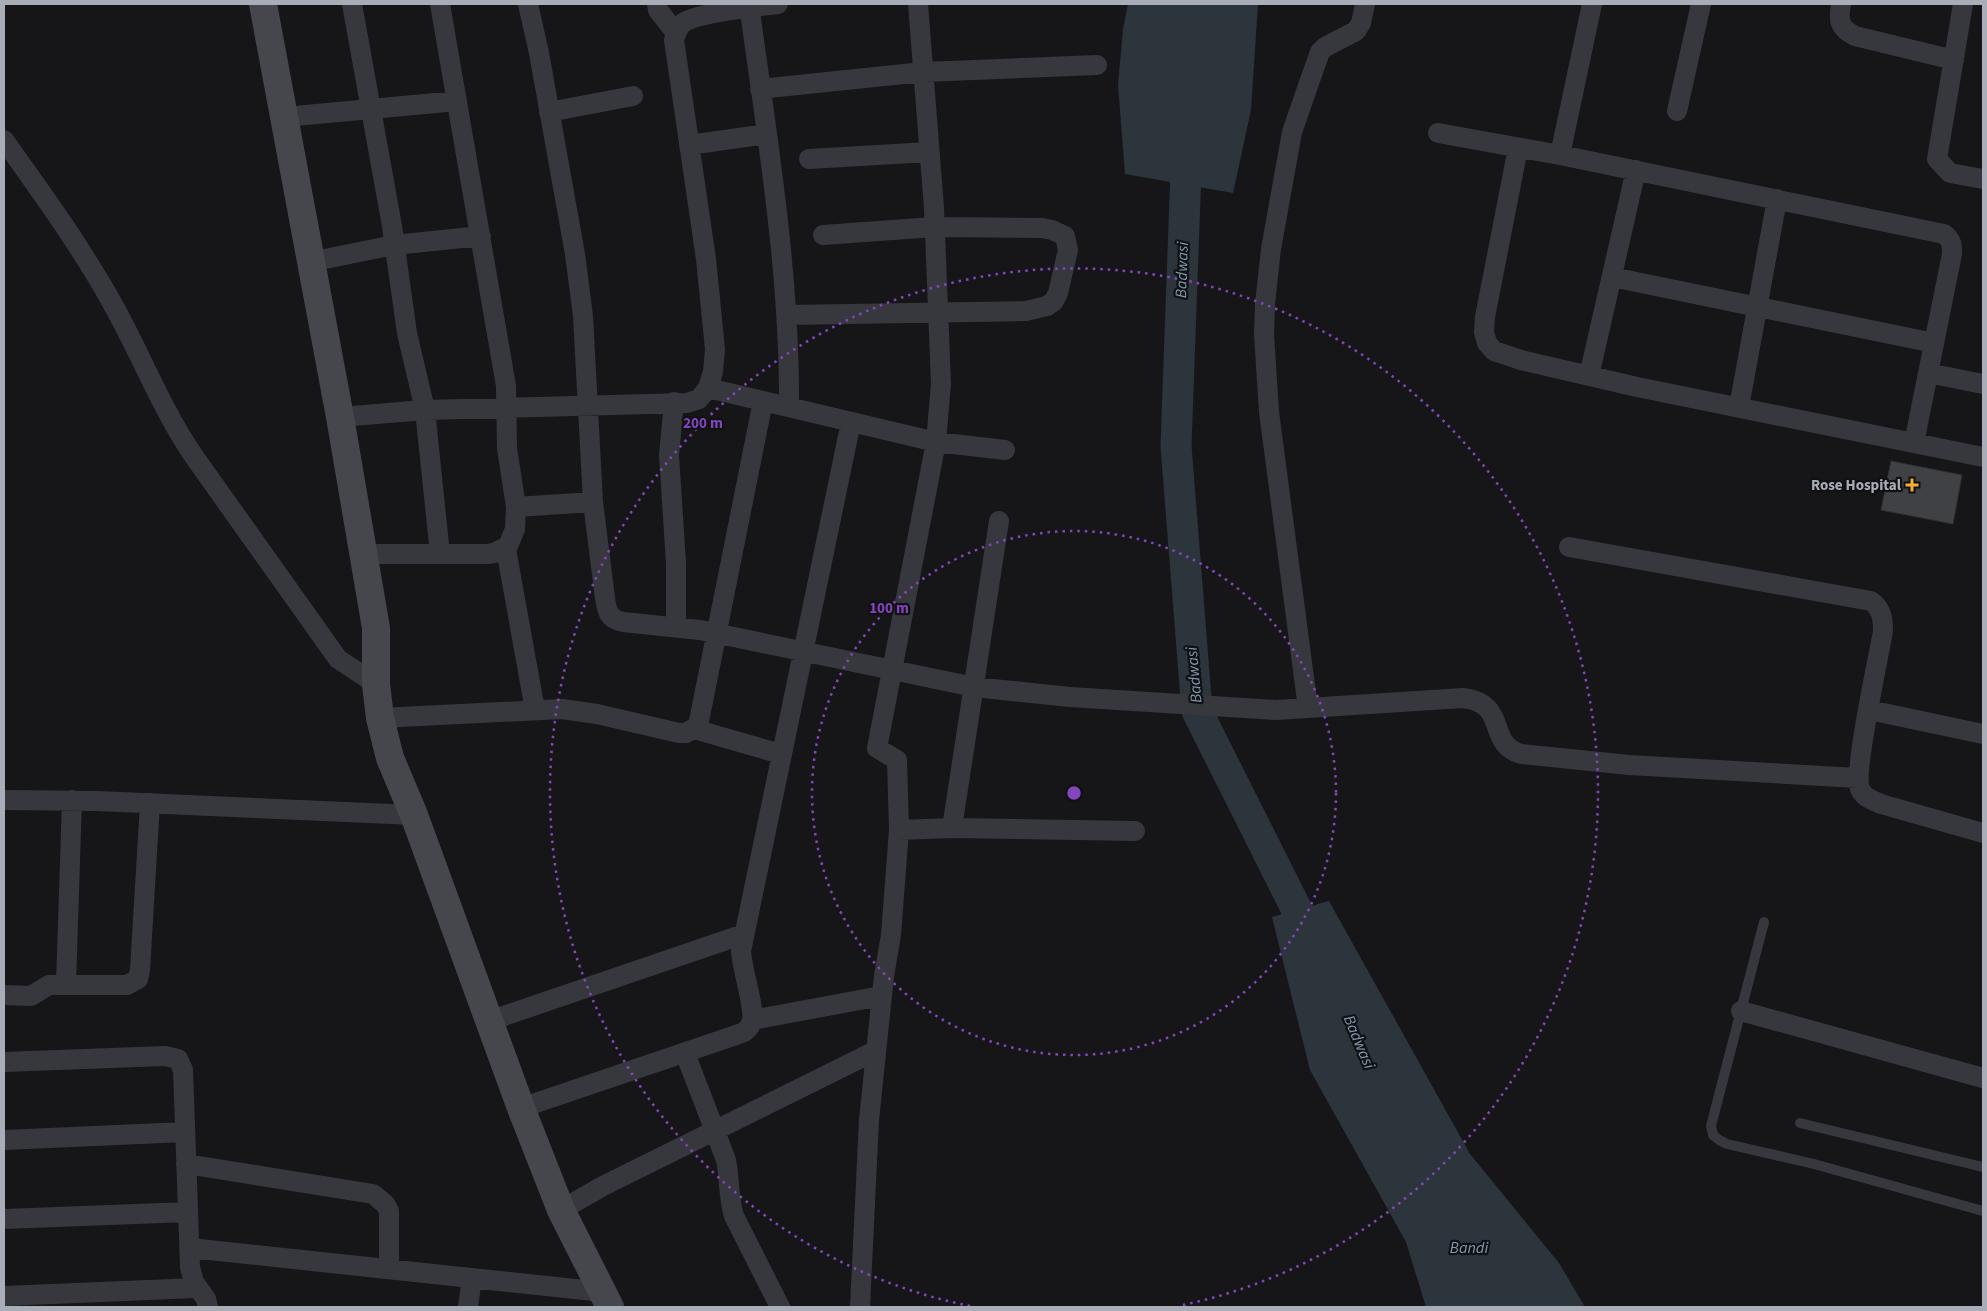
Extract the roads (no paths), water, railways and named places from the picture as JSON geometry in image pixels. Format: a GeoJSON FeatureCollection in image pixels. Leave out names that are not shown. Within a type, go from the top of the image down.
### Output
{"type":"FeatureCollection","features":[{"type":"Feature","properties":{"kind":"street"},"geometry":{"type":"LineString","coordinates":[[263,4],[340,417],[376,628],[376,684],[380,718],[390,758],[414,815],[521,1108],[562,1210],[607,1299]]}},
{"type":"Feature","properties":{"kind":"street"},"geometry":{"type":"LineString","coordinates":[[352,4],[372,109],[407,332],[425,410],[440,554]]}},
{"type":"Feature","properties":{"kind":"street"},"geometry":{"type":"LineString","coordinates":[[440,4],[502,361],[507,448],[516,507],[515,529],[506,549],[535,710]]}},
{"type":"Feature","properties":{"kind":"street"},"geometry":{"type":"LineString","coordinates":[[528,4],[575,254],[583,316],[593,502],[607,613],[616,620],[676,627],[803,650],[974,687],[1070,697],[1276,710],[1463,698],[1484,704],[1493,714],[1502,742],[1512,752],[1521,754],[1629,765],[1858,778]]}},
{"type":"Feature","properties":{"kind":"street"},"geometry":{"type":"LineString","coordinates":[[657,4],[658,10],[676,33]]}},
{"type":"Feature","properties":{"kind":"street"},"geometry":{"type":"LineString","coordinates":[[340,417],[425,410],[694,402],[704,394],[713,372],[715,350],[708,278],[674,50],[676,33],[682,24],[694,18],[750,5],[778,4]]}},
{"type":"Feature","properties":{"kind":"street"},"geometry":{"type":"LineString","coordinates":[[860,1307],[869,1120],[875,1052],[890,935],[899,830],[897,760],[877,748],[936,442],[941,384],[934,227],[918,4]]}},
{"type":"Feature","properties":{"kind":"street"},"geometry":{"type":"LineString","coordinates":[[1308,708],[1270,412],[1264,334],[1265,304],[1271,249],[1292,132],[1320,52],[1325,47],[1356,31],[1361,24],[1365,4]]}},
{"type":"Feature","properties":{"kind":"street"},"geometry":{"type":"LineString","coordinates":[[1560,154],[1592,4]]}},
{"type":"Feature","properties":{"kind":"street"},"geometry":{"type":"LineString","coordinates":[[1677,111],[1701,4]]}},
{"type":"Feature","properties":{"kind":"street"},"geometry":{"type":"LineString","coordinates":[[1841,4],[1840,25],[1854,36],[1954,60]]}},
{"type":"Feature","properties":{"kind":"street"},"geometry":{"type":"LineString","coordinates":[[1963,4],[1937,159],[1950,173],[1983,179]]}},
{"type":"Feature","properties":{"kind":"street"},"geometry":{"type":"LineString","coordinates":[[750,5],[787,316],[789,407]]}},
{"type":"Feature","properties":{"kind":"street"},"geometry":{"type":"LineString","coordinates":[[760,89],[923,72],[1097,65]]}},
{"type":"Feature","properties":{"kind":"street"},"geometry":{"type":"LineString","coordinates":[[549,112],[633,96]]}},
{"type":"Feature","properties":{"kind":"street"},"geometry":{"type":"LineString","coordinates":[[284,117],[457,101]]}},
{"type":"Feature","properties":{"kind":"street"},"geometry":{"type":"LineString","coordinates":[[689,145],[766,134]]}},
{"type":"Feature","properties":{"kind":"street"},"geometry":{"type":"LineString","coordinates":[[1438,134],[1560,154],[1935,232],[1949,238],[1952,245],[1952,254],[1914,443]]}},
{"type":"Feature","properties":{"kind":"street"},"geometry":{"type":"LineString","coordinates":[[4,140],[74,238],[112,303],[173,426],[193,456],[338,659],[376,684]]}},
{"type":"Feature","properties":{"kind":"street"},"geometry":{"type":"LineString","coordinates":[[1518,148],[1485,317],[1484,332],[1487,344],[1494,351],[1505,356],[1589,376],[1983,457]]}},
{"type":"Feature","properties":{"kind":"street"},"geometry":{"type":"LineString","coordinates":[[809,159],[929,152]]}},
{"type":"Feature","properties":{"kind":"street"},"geometry":{"type":"LineString","coordinates":[[1589,376],[1636,170]]}},
{"type":"Feature","properties":{"kind":"street"},"geometry":{"type":"LineString","coordinates":[[1739,408],[1777,199]]}},
{"type":"Feature","properties":{"kind":"street"},"geometry":{"type":"LineString","coordinates":[[787,316],[1026,310],[1047,306],[1054,300],[1058,292],[1068,250],[1065,236],[1052,230],[934,227],[823,235]]}},
{"type":"Feature","properties":{"kind":"street"},"geometry":{"type":"LineString","coordinates":[[310,262],[394,245],[481,236]]}},
{"type":"Feature","properties":{"kind":"street"},"geometry":{"type":"LineString","coordinates":[[1612,277],[1934,342]]}},
{"type":"Feature","properties":{"kind":"street"},"geometry":{"type":"LineString","coordinates":[[1928,373],[1983,384]]}},
{"type":"Feature","properties":{"kind":"street"},"geometry":{"type":"LineString","coordinates":[[708,388],[936,442],[1005,450]]}},
{"type":"Feature","properties":{"kind":"street"},"geometry":{"type":"LineString","coordinates":[[380,718],[562,709],[578,710],[679,733],[694,729],[700,722],[763,401]]}},
{"type":"Feature","properties":{"kind":"street"},"geometry":{"type":"LineString","coordinates":[[674,402],[670,455],[676,563],[676,627]]}},
{"type":"Feature","properties":{"kind":"street"},"geometry":{"type":"LineString","coordinates":[[521,1108],[745,1032],[752,1020],[741,951],[851,422]]}},
{"type":"Feature","properties":{"kind":"street"},"geometry":{"type":"LineString","coordinates":[[516,507],[593,502]]}},
{"type":"Feature","properties":{"kind":"street"},"geometry":{"type":"LineString","coordinates":[[952,828],[999,521]]}},
{"type":"Feature","properties":{"kind":"street"},"geometry":{"type":"LineString","coordinates":[[363,554],[487,554],[494,553],[508,546]]}},
{"type":"Feature","properties":{"kind":"street"},"geometry":{"type":"LineString","coordinates":[[1569,547],[1871,601],[1881,611],[1883,631],[1858,778],[1863,794],[1881,804],[1983,833]]}},
{"type":"Feature","properties":{"kind":"street"},"geometry":{"type":"LineString","coordinates":[[1869,710],[1983,734]]}},
{"type":"Feature","properties":{"kind":"street"},"geometry":{"type":"LineString","coordinates":[[694,729],[781,754]]}},
{"type":"Feature","properties":{"kind":"street"},"geometry":{"type":"LineString","coordinates":[[4,800],[72,800],[414,815]]}},
{"type":"Feature","properties":{"kind":"street"},"geometry":{"type":"LineString","coordinates":[[66,984],[72,800]]}},
{"type":"Feature","properties":{"kind":"street"},"geometry":{"type":"LineString","coordinates":[[4,995],[32,996],[49,984],[127,985],[138,979],[150,803]]}},
{"type":"Feature","properties":{"kind":"street"},"geometry":{"type":"LineString","coordinates":[[899,830],[952,828],[1135,831]]}},
{"type":"Feature","properties":{"kind":"street"},"geometry":{"type":"LineString","coordinates":[[489,1021],[744,934]]}},
{"type":"Feature","properties":{"kind":"street"},"geometry":{"type":"LineString","coordinates":[[752,1020],[882,996]]}},
{"type":"Feature","properties":{"kind":"street"},"geometry":{"type":"LineString","coordinates":[[1741,1011],[1983,1078]]}},
{"type":"Feature","properties":{"kind":"street"},"geometry":{"type":"LineString","coordinates":[[562,1210],[603,1186],[875,1052]]}},
{"type":"Feature","properties":{"kind":"street"},"geometry":{"type":"LineString","coordinates":[[685,1053],[728,1167],[729,1201],[734,1216],[780,1307]]}},
{"type":"Feature","properties":{"kind":"street"},"geometry":{"type":"LineString","coordinates":[[4,1062],[174,1057],[178,1059],[183,1070],[192,1276],[197,1288],[206,1299],[208,1307]]}},
{"type":"Feature","properties":{"kind":"street"},"geometry":{"type":"LineString","coordinates":[[4,1140],[185,1132]]}},
{"type":"Feature","properties":{"kind":"street"},"geometry":{"type":"LineString","coordinates":[[186,1164],[373,1194],[385,1204],[390,1218],[389,1269]]}},
{"type":"Feature","properties":{"kind":"street"},"geometry":{"type":"LineString","coordinates":[[4,1219],[188,1212]]}},
{"type":"Feature","properties":{"kind":"street"},"geometry":{"type":"LineString","coordinates":[[190,1248],[472,1278],[607,1299]]}},
{"type":"Feature","properties":{"kind":"street"},"geometry":{"type":"LineString","coordinates":[[468,1307],[472,1278]]}},
{"type":"Feature","properties":{"kind":"street"},"geometry":{"type":"LineString","coordinates":[[4,1296],[197,1288]]}},
{"type":"Feature","properties":{"kind":"lane"},"geometry":{"type":"LineString","coordinates":[[1764,922],[1711,1126],[1713,1134],[1727,1144],[1814,1164],[1983,1211]]}},
{"type":"Feature","properties":{"kind":"lane"},"geometry":{"type":"LineString","coordinates":[[1800,1123],[1983,1167]]}},
{"type":"Feature","properties":{"kind":"water"},"geometry":{"type":"Polygon","coordinates":[[[1128,4],[1258,4],[1251,110],[1233,193],[1125,174],[1118,85],[1123,29],[1128,4]]]}},
{"type":"Feature","properties":{"kind":"water","name":"Bandi"},"geometry":{"type":"Polygon","coordinates":[[[1329,901],[1470,1154],[1559,1263],[1585,1307],[1426,1307],[1406,1242],[1310,1070],[1272,917],[1329,901]]]}},
{"type":"Feature","properties":{"kind":"waterway","name":"Badwasi"},"geometry":{"type":"LineString","coordinates":[[1187,142],[1176,446],[1197,711],[1316,948]]}},
{"type":"Feature","properties":{"kind":"place","name":"Rose Hospital"},"geometry":{"type":"Point","coordinates":[1912,485]}}]}
